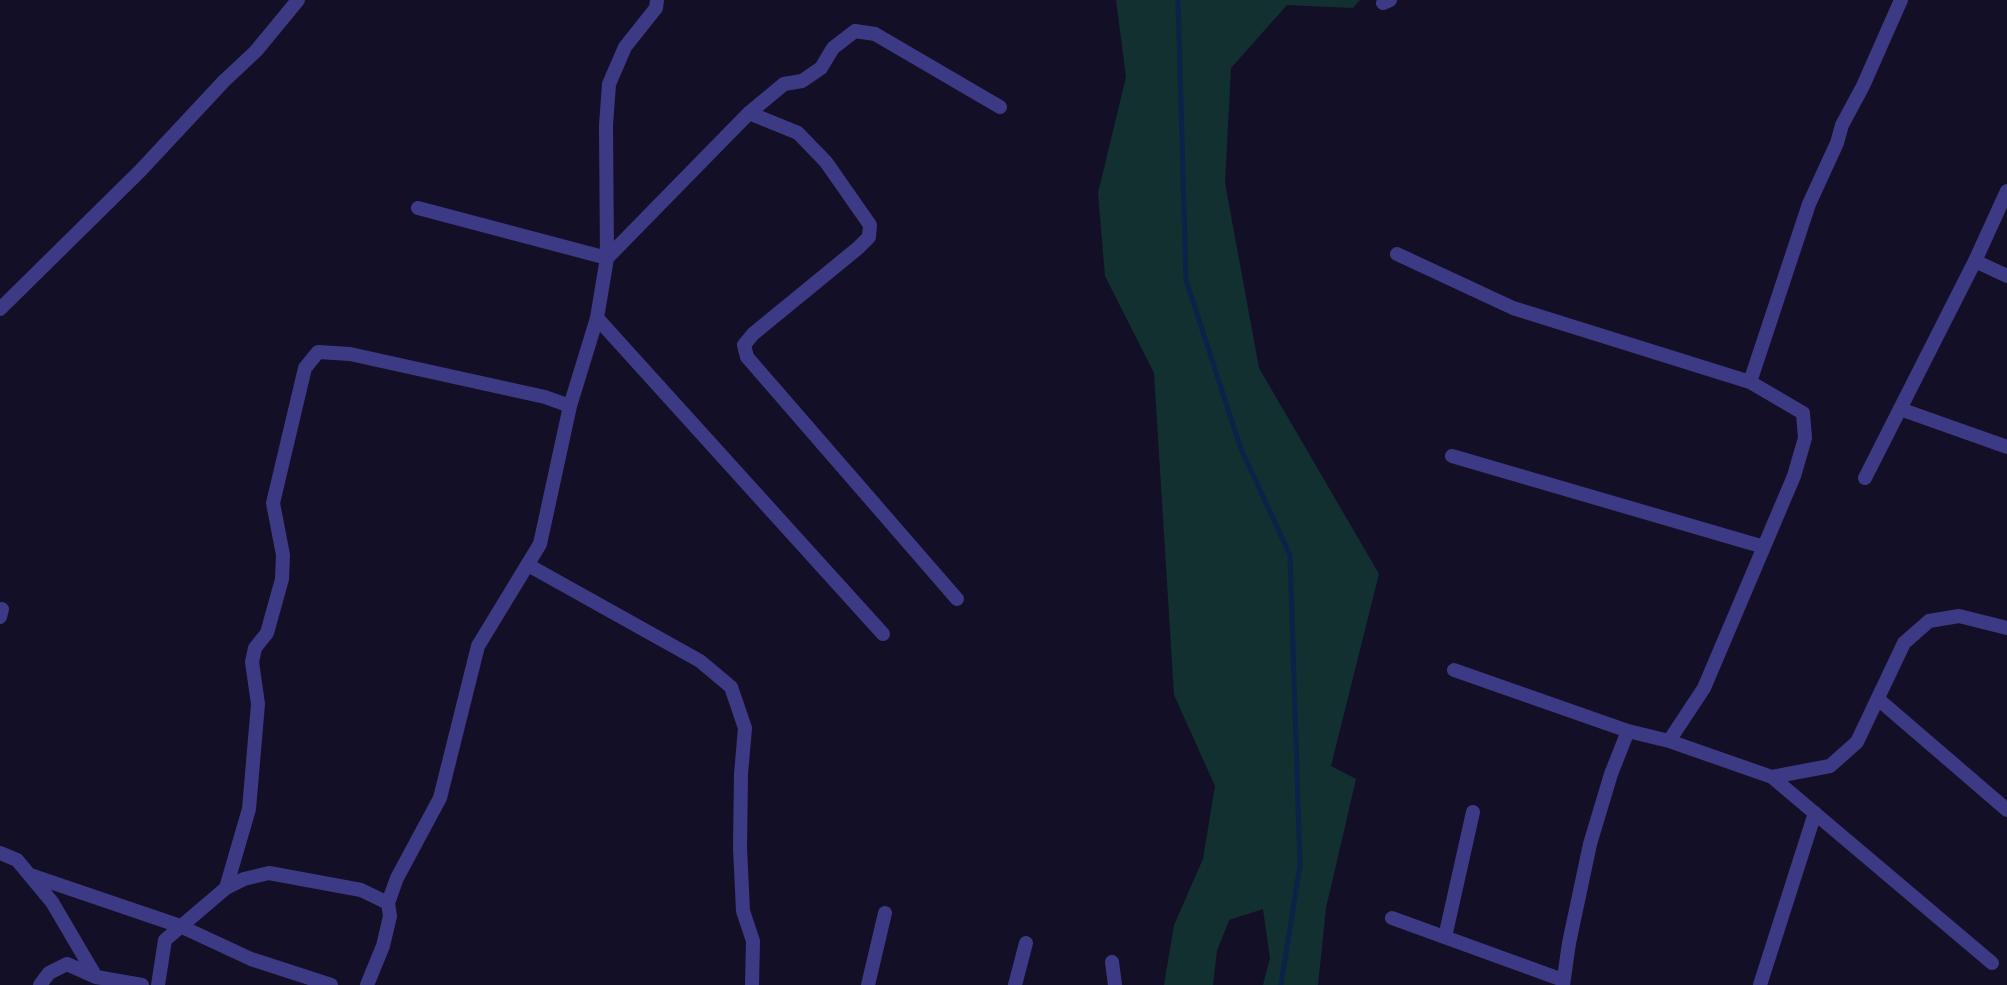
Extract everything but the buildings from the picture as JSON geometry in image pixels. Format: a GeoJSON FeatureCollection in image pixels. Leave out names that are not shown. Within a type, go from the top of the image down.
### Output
{"type":"FeatureCollection","features":[{"type":"Feature","properties":{"kind":"street"},"geometry":{"type":"LineString","coordinates":[[0,309],[155,156],[263,44],[298,0]]}},
{"type":"Feature","properties":{"kind":"street"},"geometry":{"type":"LineString","coordinates":[[367,985],[383,946],[390,916],[388,903],[397,878],[440,798],[478,646],[540,544],[570,406],[597,318],[607,258],[606,125],[609,84],[625,47],[656,8],[657,0]]}},
{"type":"Feature","properties":{"kind":"street"},"geometry":{"type":"LineString","coordinates":[[1750,382],[1809,204],[1901,0]]}},
{"type":"Feature","properties":{"kind":"street"},"geometry":{"type":"LineString","coordinates":[[607,258],[749,113],[784,84],[802,81],[821,68],[833,48],[855,31],[875,34],[1000,107]]}},
{"type":"Feature","properties":{"kind":"street"},"geometry":{"type":"LineString","coordinates":[[749,113],[798,133],[826,162],[870,225],[869,237],[858,248],[753,334],[744,345],[747,357],[957,599]]}},
{"type":"Feature","properties":{"kind":"street"},"geometry":{"type":"LineString","coordinates":[[1865,478],[2007,191]]}},
{"type":"Feature","properties":{"kind":"street"},"geometry":{"type":"LineString","coordinates":[[418,208],[607,258]]}},
{"type":"Feature","properties":{"kind":"street"},"geometry":{"type":"LineString","coordinates":[[1397,254],[1513,308],[1750,382],[1803,413],[1805,438],[1794,476],[1710,677],[1669,741]]}},
{"type":"Feature","properties":{"kind":"street"},"geometry":{"type":"LineString","coordinates":[[1975,261],[2007,276]]}},
{"type":"Feature","properties":{"kind":"street"},"geometry":{"type":"LineString","coordinates":[[597,318],[883,634]]}},
{"type":"Feature","properties":{"kind":"street"},"geometry":{"type":"LineString","coordinates":[[226,888],[249,809],[258,704],[252,662],[255,648],[267,633],[282,579],[283,555],[273,503],[305,368],[318,352],[350,354],[545,397],[570,406]]}},
{"type":"Feature","properties":{"kind":"street"},"geometry":{"type":"LineString","coordinates":[[1900,409],[2007,447]]}},
{"type":"Feature","properties":{"kind":"street"},"geometry":{"type":"LineString","coordinates":[[1452,456],[1764,547]]}},
{"type":"Feature","properties":{"kind":"street"},"geometry":{"type":"LineString","coordinates":[[528,565],[700,661],[731,687],[745,728],[740,848],[743,911],[753,941],[752,985]]}},
{"type":"Feature","properties":{"kind":"street"},"geometry":{"type":"LineString","coordinates":[[1772,777],[1830,766],[1857,742],[1904,643],[1929,621],[1959,616],[2007,628]]}},
{"type":"Feature","properties":{"kind":"street"},"geometry":{"type":"LineString","coordinates":[[1454,670],[1772,777],[1992,963]]}},
{"type":"Feature","properties":{"kind":"street"},"geometry":{"type":"LineString","coordinates":[[1878,699],[2007,810]]}},
{"type":"Feature","properties":{"kind":"street"},"geometry":{"type":"LineString","coordinates":[[1392,918],[1563,982],[1590,844],[1611,774],[1628,731]]}},
{"type":"Feature","properties":{"kind":"street"},"geometry":{"type":"LineString","coordinates":[[1445,937],[1473,812]]}},
{"type":"Feature","properties":{"kind":"street"},"geometry":{"type":"LineString","coordinates":[[1760,985],[1815,813]]}},
{"type":"Feature","properties":{"kind":"street"},"geometry":{"type":"LineString","coordinates":[[0,853],[17,860],[52,902],[96,977]]}},
{"type":"Feature","properties":{"kind":"street"},"geometry":{"type":"LineString","coordinates":[[158,985],[165,940],[226,888],[244,879],[269,873],[361,890],[388,903]]}},
{"type":"Feature","properties":{"kind":"street"},"geometry":{"type":"LineString","coordinates":[[30,875],[180,926],[251,959],[331,985]]}},
{"type":"Feature","properties":{"kind":"street"},"geometry":{"type":"LineString","coordinates":[[868,985],[885,913]]}},
{"type":"Feature","properties":{"kind":"street"},"geometry":{"type":"LineString","coordinates":[[1015,985],[1026,943]]}},
{"type":"Feature","properties":{"kind":"street"},"geometry":{"type":"LineString","coordinates":[[1112,962],[1115,985]]}},
{"type":"Feature","properties":{"kind":"street"},"geometry":{"type":"LineString","coordinates":[[40,985],[49,973],[67,964],[96,977],[142,985]]}},
{"type":"Feature","properties":{"kind":"green space"},"geometry":{"type":"Polygon","coordinates":[[[1116,0],[1360,0],[1353,8],[1287,5],[1231,68],[1225,183],[1259,368],[1379,574],[1331,766],[1356,779],[1326,908],[1318,985],[1263,985],[1270,958],[1263,909],[1229,920],[1217,951],[1213,985],[1164,985],[1174,925],[1203,859],[1215,786],[1174,695],[1154,373],[1105,276],[1098,193],[1126,77],[1116,0]]]}},
{"type":"Feature","properties":{"kind":"waterway"},"geometry":{"type":"LineString","coordinates":[[1178,0],[1186,280],[1241,449],[1290,555],[1300,865],[1281,985]]}}]}
